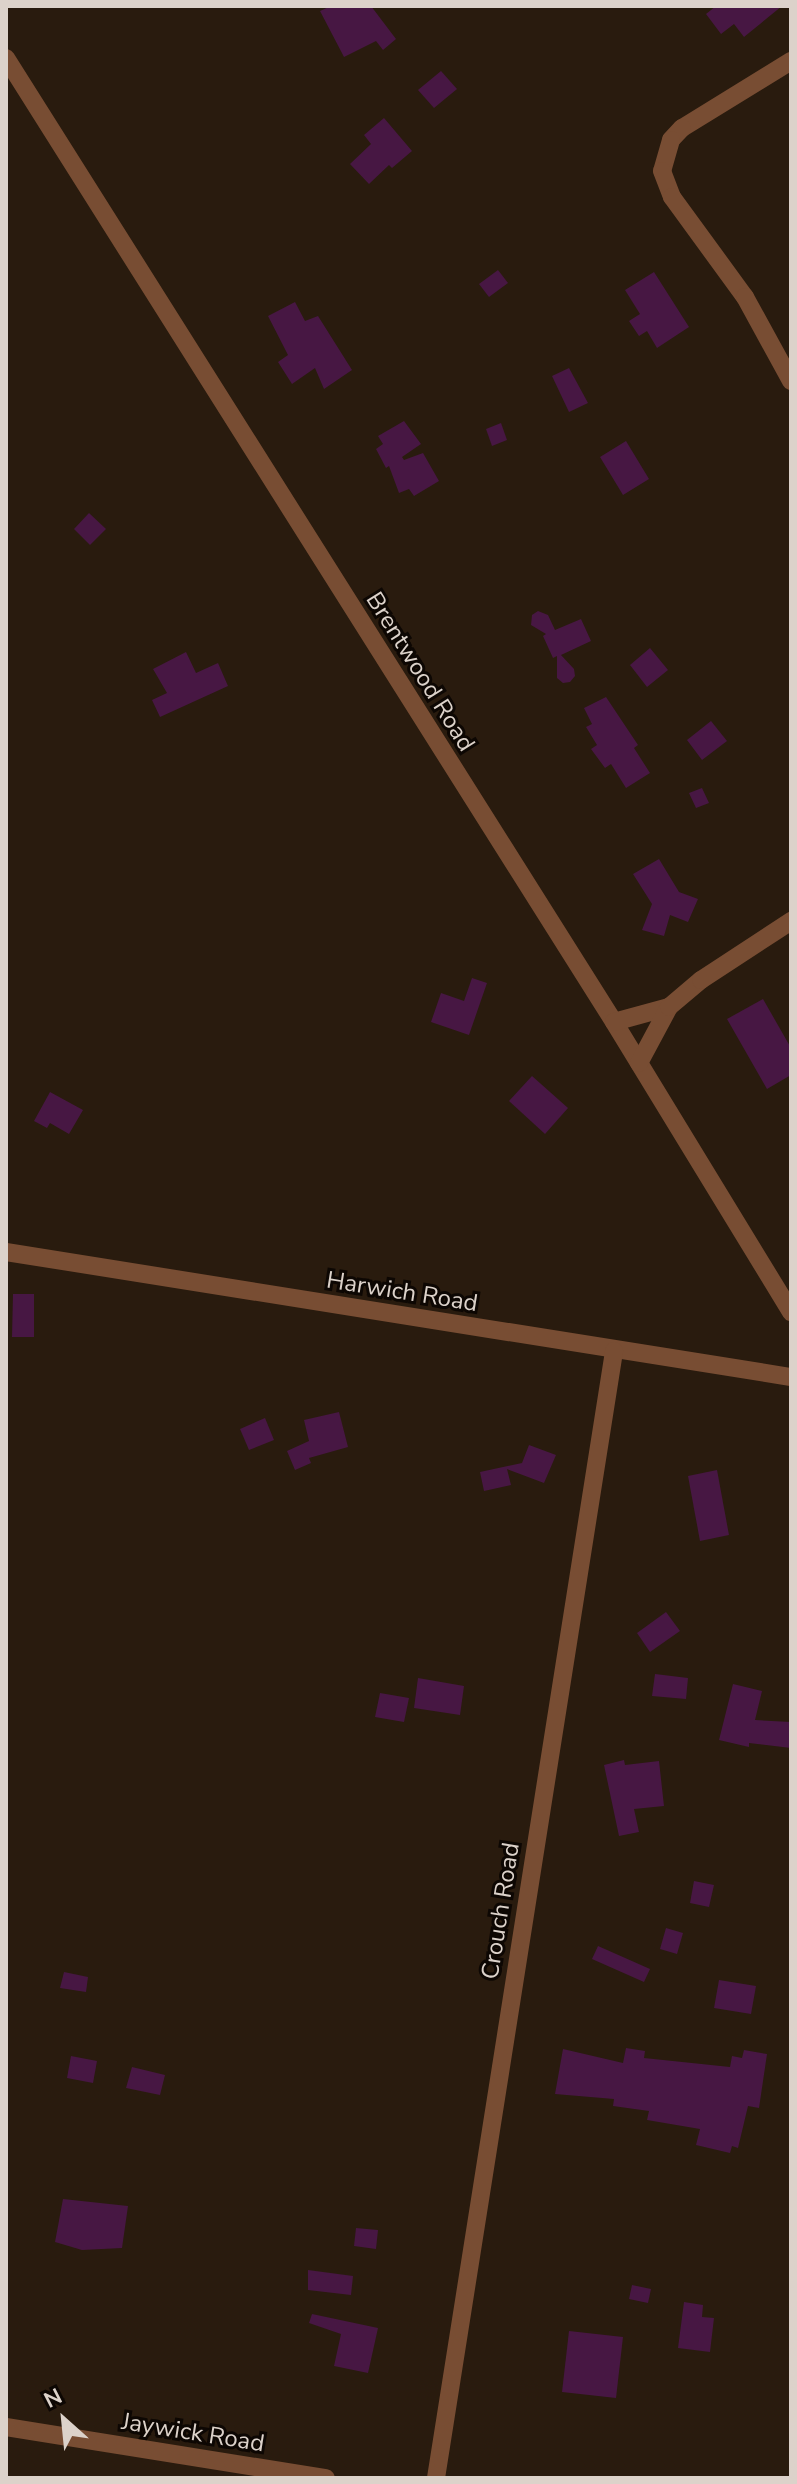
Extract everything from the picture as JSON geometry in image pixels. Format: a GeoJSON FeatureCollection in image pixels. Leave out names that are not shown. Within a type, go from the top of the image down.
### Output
{"type":"FeatureCollection","features":[{"type":"Feature","properties":{"kind":"street","name":"Brentwood Road"},"geometry":{"type":"LineString","coordinates":[[6,58],[13,79],[614,1022],[791,1312]]}},
{"type":"Feature","properties":{"kind":"street"},"geometry":{"type":"LineString","coordinates":[[791,61],[682,128],[671,140],[662,171],[672,197],[758,318],[791,381]]}},
{"type":"Feature","properties":{"kind":"street"},"geometry":{"type":"LineString","coordinates":[[614,1022],[669,1007],[730,960],[791,921]]}},
{"type":"Feature","properties":{"kind":"street"},"geometry":{"type":"LineString","coordinates":[[639,1063],[669,1007]]}},
{"type":"Feature","properties":{"kind":"street","name":"Harwich Road"},"geometry":{"type":"LineString","coordinates":[[6,1252],[791,1377]]}},
{"type":"Feature","properties":{"kind":"street","name":"Crouch Road"},"geometry":{"type":"LineString","coordinates":[[436,2478],[614,1351]]}},
{"type":"Feature","properties":{"kind":"street","name":"Jaywick Road"},"geometry":{"type":"LineString","coordinates":[[6,2427],[326,2478]]}},
{"type":"Feature","properties":{"kind":"building"},"geometry":{"type":"Polygon","coordinates":[[[331,6],[371,6],[396,39],[383,50],[376,41],[344,57],[320,11],[331,6]]]}},
{"type":"Feature","properties":{"kind":"building"},"geometry":{"type":"Polygon","coordinates":[[[716,6],[782,6],[744,37],[734,24],[721,34],[706,14],[716,6]]]}},
{"type":"Feature","properties":{"kind":"building"},"geometry":{"type":"Polygon","coordinates":[[[441,71],[457,89],[434,108],[418,90],[441,71]]]}},
{"type":"Feature","properties":{"kind":"building"},"geometry":{"type":"Polygon","coordinates":[[[384,118],[412,151],[392,168],[389,165],[369,184],[350,164],[371,144],[364,135],[384,118]]]}},
{"type":"Feature","properties":{"kind":"building"},"geometry":{"type":"Polygon","coordinates":[[[498,270],[508,283],[489,297],[479,284],[498,270]]]}},
{"type":"Feature","properties":{"kind":"building"},"geometry":{"type":"Polygon","coordinates":[[[654,272],[689,327],[657,348],[647,331],[639,336],[629,321],[640,314],[625,290],[654,272]]]}},
{"type":"Feature","properties":{"kind":"building"},"geometry":{"type":"Polygon","coordinates":[[[295,302],[305,321],[318,316],[352,370],[324,389],[315,368],[292,384],[278,362],[288,355],[268,316],[295,302]]]}},
{"type":"Feature","properties":{"kind":"building"},"geometry":{"type":"Polygon","coordinates":[[[569,368],[588,403],[569,412],[552,376],[569,368]]]}},
{"type":"Feature","properties":{"kind":"building"},"geometry":{"type":"Polygon","coordinates":[[[404,421],[421,444],[402,457],[404,460],[423,453],[439,481],[414,496],[409,489],[399,493],[389,466],[386,468],[376,449],[383,444],[378,436],[404,421]]]}},
{"type":"Feature","properties":{"kind":"building"},"geometry":{"type":"Polygon","coordinates":[[[501,423],[507,440],[492,446],[486,429],[501,423]]]}},
{"type":"Feature","properties":{"kind":"building"},"geometry":{"type":"Polygon","coordinates":[[[626,441],[649,479],[623,495],[600,457],[626,441]]]}},
{"type":"Feature","properties":{"kind":"building"},"geometry":{"type":"Polygon","coordinates":[[[89,513],[106,529],[90,545],[74,529],[89,513]]]}},
{"type":"Feature","properties":{"kind":"building"},"geometry":{"type":"Polygon","coordinates":[[[538,611],[548,615],[555,630],[581,619],[591,641],[561,655],[574,669],[575,676],[570,682],[563,683],[557,678],[557,656],[553,658],[543,636],[546,634],[531,625],[532,615],[538,611]]]}},
{"type":"Feature","properties":{"kind":"building"},"geometry":{"type":"Polygon","coordinates":[[[650,648],[668,670],[647,687],[630,665],[650,648]]]}},
{"type":"Feature","properties":{"kind":"building"},"geometry":{"type":"Polygon","coordinates":[[[186,652],[196,673],[218,663],[228,686],[160,717],[152,700],[167,693],[153,669],[186,652]]]}},
{"type":"Feature","properties":{"kind":"building"},"geometry":{"type":"Polygon","coordinates":[[[606,697],[638,745],[634,748],[650,773],[626,788],[611,764],[605,768],[591,749],[597,745],[586,727],[592,724],[584,708],[606,697]]]}},
{"type":"Feature","properties":{"kind":"building"},"geometry":{"type":"Polygon","coordinates":[[[711,721],[727,741],[702,760],[687,740],[711,721]]]}},
{"type":"Feature","properties":{"kind":"building"},"geometry":{"type":"Polygon","coordinates":[[[702,788],[709,803],[696,808],[689,793],[702,788]]]}},
{"type":"Feature","properties":{"kind":"building"},"geometry":{"type":"Polygon","coordinates":[[[659,859],[679,892],[698,899],[688,922],[670,915],[664,936],[642,930],[652,904],[633,874],[659,859]]]}},
{"type":"Feature","properties":{"kind":"building"},"geometry":{"type":"Polygon","coordinates":[[[472,978],[487,983],[469,1035],[431,1022],[441,993],[464,1001],[472,978]]]}},
{"type":"Feature","properties":{"kind":"building"},"geometry":{"type":"Polygon","coordinates":[[[763,999],[791,1048],[791,1075],[767,1089],[727,1019],[763,999]]]}},
{"type":"Feature","properties":{"kind":"building"},"geometry":{"type":"Polygon","coordinates":[[[532,1076],[568,1108],[545,1134],[509,1101],[532,1076]]]}},
{"type":"Feature","properties":{"kind":"building"},"geometry":{"type":"Polygon","coordinates":[[[50,1092],[83,1110],[69,1134],[50,1123],[47,1128],[34,1121],[50,1092]]]}},
{"type":"Feature","properties":{"kind":"building"},"geometry":{"type":"Polygon","coordinates":[[[13,1294],[34,1294],[34,1337],[12,1337],[13,1294]]]}},
{"type":"Feature","properties":{"kind":"building"},"geometry":{"type":"Polygon","coordinates":[[[339,1412],[348,1447],[309,1458],[311,1463],[295,1470],[287,1451],[309,1441],[304,1420],[339,1412]]]}},
{"type":"Feature","properties":{"kind":"building"},"geometry":{"type":"Polygon","coordinates":[[[265,1418],[274,1440],[249,1450],[240,1429],[265,1418]]]}},
{"type":"Feature","properties":{"kind":"building"},"geometry":{"type":"Polygon","coordinates":[[[529,1445],[556,1455],[544,1483],[507,1469],[511,1485],[484,1491],[480,1472],[522,1463],[529,1445]]]}},
{"type":"Feature","properties":{"kind":"building"},"geometry":{"type":"Polygon","coordinates":[[[717,1470],[729,1535],[700,1541],[688,1476],[717,1470]]]}},
{"type":"Feature","properties":{"kind":"building"},"geometry":{"type":"Polygon","coordinates":[[[666,1612],[680,1631],[650,1652],[637,1633],[666,1612]]]}},
{"type":"Feature","properties":{"kind":"building"},"geometry":{"type":"Polygon","coordinates":[[[655,1674],[688,1678],[686,1699],[652,1696],[655,1674]]]}},
{"type":"Feature","properties":{"kind":"building"},"geometry":{"type":"Polygon","coordinates":[[[418,1678],[464,1686],[460,1715],[414,1708],[418,1678]]]}},
{"type":"Feature","properties":{"kind":"building"},"geometry":{"type":"Polygon","coordinates":[[[733,1684],[762,1691],[755,1720],[791,1722],[791,1748],[749,1743],[749,1747],[719,1740],[733,1684]]]}},
{"type":"Feature","properties":{"kind":"building"},"geometry":{"type":"Polygon","coordinates":[[[380,1693],[409,1698],[404,1722],[375,1717],[380,1693]]]}},
{"type":"Feature","properties":{"kind":"building"},"geometry":{"type":"Polygon","coordinates":[[[624,1760],[625,1765],[659,1761],[664,1806],[634,1809],[639,1832],[619,1836],[604,1765],[624,1760]]]}},
{"type":"Feature","properties":{"kind":"building"},"geometry":{"type":"Polygon","coordinates":[[[694,1881],[714,1885],[709,1907],[690,1903],[694,1881]]]}},
{"type":"Feature","properties":{"kind":"building"},"geometry":{"type":"Polygon","coordinates":[[[666,1928],[683,1933],[677,1954],[660,1949],[666,1928]]]}},
{"type":"Feature","properties":{"kind":"building"},"geometry":{"type":"Polygon","coordinates":[[[598,1946],[650,1969],[644,1982],[592,1959],[598,1946]]]}},
{"type":"Feature","properties":{"kind":"building"},"geometry":{"type":"Polygon","coordinates":[[[64,1972],[88,1977],[86,1992],[60,1988],[64,1972]]]}},
{"type":"Feature","properties":{"kind":"building"},"geometry":{"type":"Polygon","coordinates":[[[719,1980],[756,1986],[751,2014],[714,2008],[719,1980]]]}},
{"type":"Feature","properties":{"kind":"building"},"geometry":{"type":"Polygon","coordinates":[[[626,2048],[645,2051],[644,2058],[730,2067],[732,2056],[742,2058],[744,2050],[767,2054],[759,2108],[748,2106],[738,2148],[732,2146],[730,2153],[696,2145],[700,2129],[647,2120],[649,2111],[613,2106],[614,2099],[555,2094],[563,2049],[623,2063],[626,2048]]]}},
{"type":"Feature","properties":{"kind":"building"},"geometry":{"type":"Polygon","coordinates":[[[71,2056],[97,2061],[93,2083],[67,2078],[71,2056]]]}},
{"type":"Feature","properties":{"kind":"building"},"geometry":{"type":"Polygon","coordinates":[[[132,2067],[165,2075],[160,2095],[126,2088],[132,2067]]]}},
{"type":"Feature","properties":{"kind":"building"},"geometry":{"type":"Polygon","coordinates":[[[63,2199],[128,2206],[122,2248],[82,2250],[55,2242],[63,2199]]]}},
{"type":"Feature","properties":{"kind":"building"},"geometry":{"type":"Polygon","coordinates":[[[356,2228],[378,2230],[376,2249],[354,2246],[356,2228]]]}},
{"type":"Feature","properties":{"kind":"building"},"geometry":{"type":"Polygon","coordinates":[[[308,2270],[353,2276],[351,2295],[308,2290],[308,2270]]]}},
{"type":"Feature","properties":{"kind":"building"},"geometry":{"type":"Polygon","coordinates":[[[632,2285],[651,2289],[648,2303],[629,2299],[632,2285]]]}},
{"type":"Feature","properties":{"kind":"building"},"geometry":{"type":"Polygon","coordinates":[[[684,2302],[703,2305],[702,2317],[714,2318],[710,2352],[678,2348],[684,2302]]]}},
{"type":"Feature","properties":{"kind":"building"},"geometry":{"type":"Polygon","coordinates":[[[312,2314],[378,2328],[368,2373],[334,2366],[341,2334],[309,2323],[312,2314]]]}},
{"type":"Feature","properties":{"kind":"building"},"geometry":{"type":"Polygon","coordinates":[[[569,2331],[623,2337],[616,2398],[562,2392],[569,2331]]]}}]}
